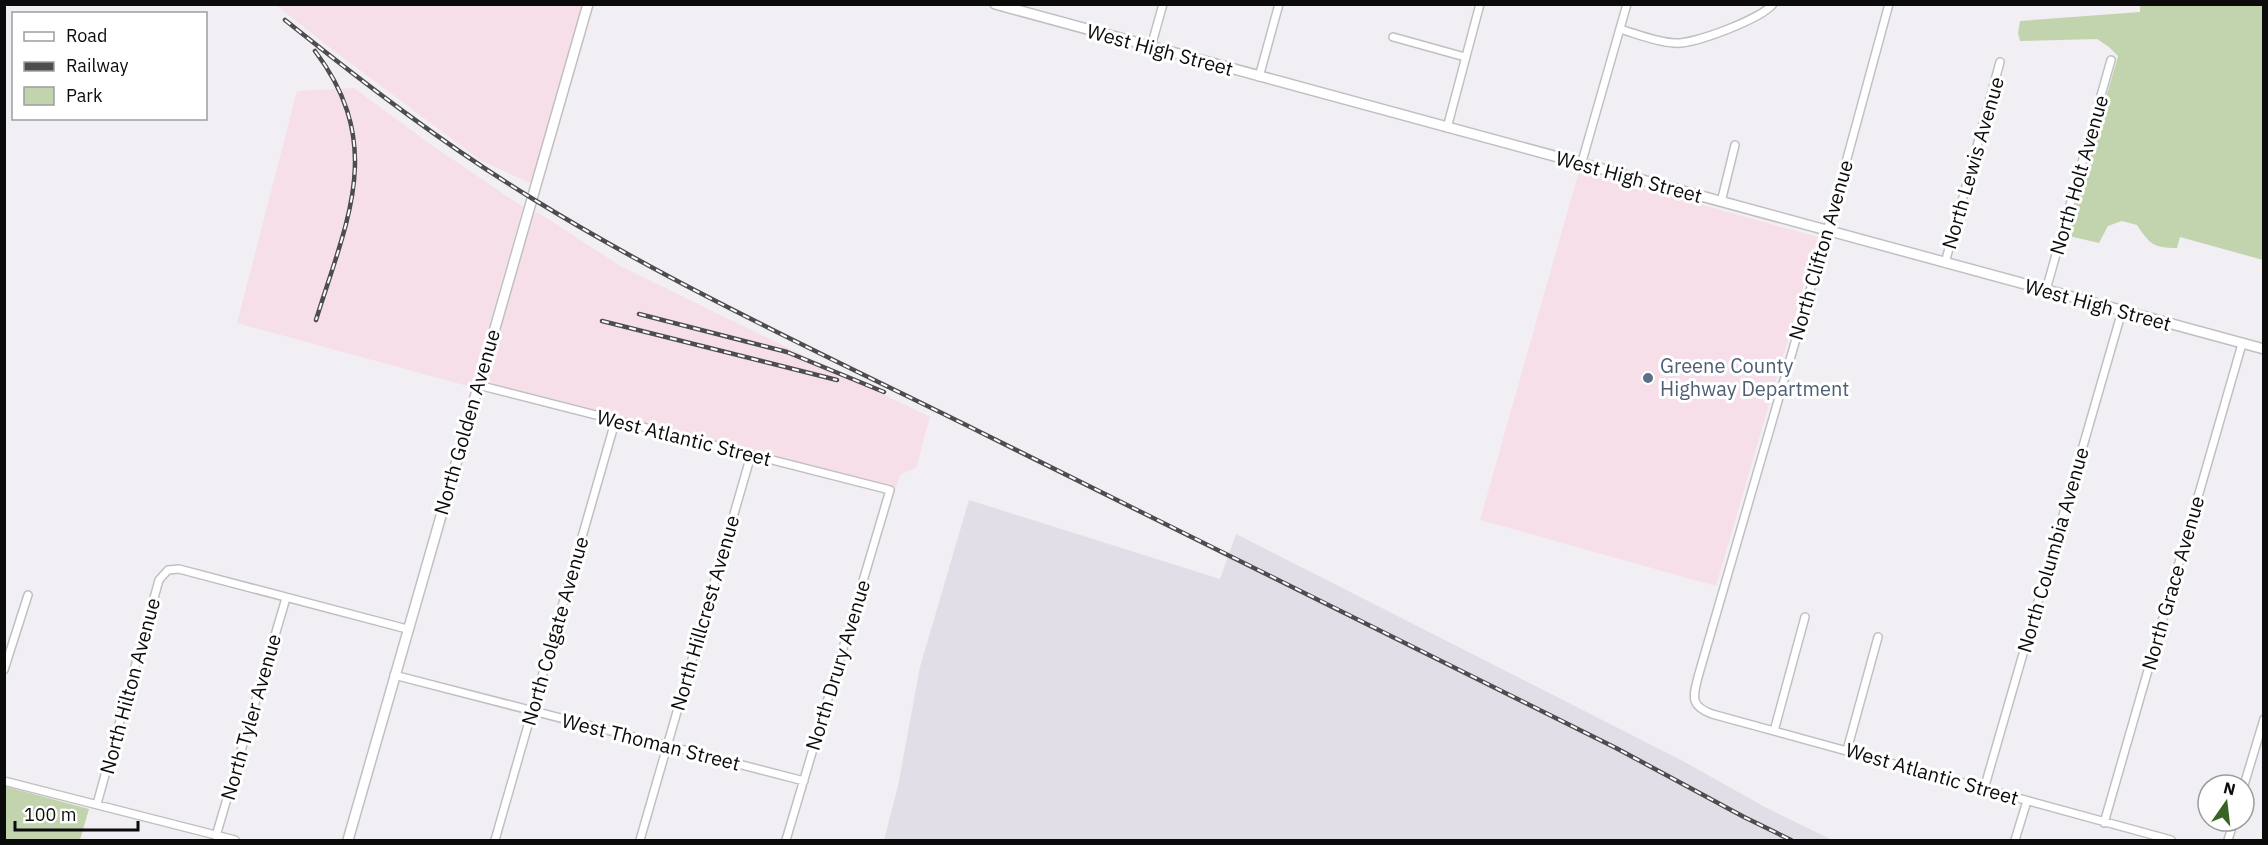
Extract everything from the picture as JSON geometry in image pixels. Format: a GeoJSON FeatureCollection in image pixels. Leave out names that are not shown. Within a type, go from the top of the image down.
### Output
{"type":"FeatureCollection","features":[{"type":"Feature","properties":{"kind":"street","name":"North Golden Avenue"},"geometry":{"type":"LineString","coordinates":[[348,840],[588,4]]}},
{"type":"Feature","properties":{"kind":"street","name":"West High Street"},"geometry":{"type":"LineString","coordinates":[[995,4],[2264,350]]}},
{"type":"Feature","properties":{"kind":"street"},"geometry":{"type":"LineString","coordinates":[[1151,47],[1163,4]]}},
{"type":"Feature","properties":{"kind":"street"},"geometry":{"type":"LineString","coordinates":[[1259,77],[1279,4]]}},
{"type":"Feature","properties":{"kind":"street"},"geometry":{"type":"LineString","coordinates":[[1447,128],[1480,4]]}},
{"type":"Feature","properties":{"kind":"street"},"geometry":{"type":"LineString","coordinates":[[1581,165],[1627,4]]}},
{"type":"Feature","properties":{"kind":"street"},"geometry":{"type":"LineString","coordinates":[[1620,29],[1666,42],[1685,43],[1762,14],[1773,4]]}},
{"type":"Feature","properties":{"kind":"street","name":"North Clifton Avenue"},"geometry":{"type":"LineString","coordinates":[[1696,703],[1694,697],[1698,677],[1827,232],[1889,4]]}},
{"type":"Feature","properties":{"kind":"street"},"geometry":{"type":"LineString","coordinates":[[1393,37],[1465,57]]}},
{"type":"Feature","properties":{"kind":"street","name":"North Holt Avenue"},"geometry":{"type":"LineString","coordinates":[[2046,290],[2111,60]]}},
{"type":"Feature","properties":{"kind":"street","name":"North Lewis Avenue"},"geometry":{"type":"LineString","coordinates":[[1945,263],[2001,62]]}},
{"type":"Feature","properties":{"kind":"street"},"geometry":{"type":"LineString","coordinates":[[1721,202],[1735,145]]}},
{"type":"Feature","properties":{"kind":"street","name":"North Columbia Avenue"},"geometry":{"type":"LineString","coordinates":[[1984,789],[2122,311]]}},
{"type":"Feature","properties":{"kind":"street","name":"North Grace Avenue"},"geometry":{"type":"LineString","coordinates":[[2104,823],[2242,344]]}},
{"type":"Feature","properties":{"kind":"street","name":"West Atlantic Street"},"geometry":{"type":"LineString","coordinates":[[478,385],[615,422],[890,490]]}},
{"type":"Feature","properties":{"kind":"street","name":"North Colgate Avenue"},"geometry":{"type":"LineString","coordinates":[[495,840],[615,422]]}},
{"type":"Feature","properties":{"kind":"street","name":"North Hillcrest Avenue"},"geometry":{"type":"LineString","coordinates":[[640,840],[751,455]]}},
{"type":"Feature","properties":{"kind":"street","name":"North Drury Avenue"},"geometry":{"type":"LineString","coordinates":[[786,840],[890,490]]}},
{"type":"Feature","properties":{"kind":"street","name":"North Hilton Avenue"},"geometry":{"type":"LineString","coordinates":[[97,804],[159,580],[168,570],[179,569],[286,598]]}},
{"type":"Feature","properties":{"kind":"street"},"geometry":{"type":"LineString","coordinates":[[4,670],[28,595]]}},
{"type":"Feature","properties":{"kind":"street"},"geometry":{"type":"LineString","coordinates":[[286,598],[407,629]]}},
{"type":"Feature","properties":{"kind":"street","name":"North Tyler Avenue"},"geometry":{"type":"LineString","coordinates":[[216,836],[286,598]]}},
{"type":"Feature","properties":{"kind":"street"},"geometry":{"type":"LineString","coordinates":[[1774,731],[1805,617]]}},
{"type":"Feature","properties":{"kind":"street"},"geometry":{"type":"LineString","coordinates":[[1847,750],[1878,638]]}},
{"type":"Feature","properties":{"kind":"street","name":"West Thoman Street"},"geometry":{"type":"LineString","coordinates":[[394,675],[804,781]]}},
{"type":"Feature","properties":{"kind":"street","name":"West Atlantic Street"},"geometry":{"type":"LineString","coordinates":[[1696,703],[1701,710],[1712,714],[2027,801],[2104,823],[2143,837],[2171,840]]}},
{"type":"Feature","properties":{"kind":"street"},"geometry":{"type":"LineString","coordinates":[[2248,773],[2264,718]]}},
{"type":"Feature","properties":{"kind":"street"},"geometry":{"type":"LineString","coordinates":[[4,781],[236,840]]}},
{"type":"Feature","properties":{"kind":"street"},"geometry":{"type":"LineString","coordinates":[[2015,840],[2027,801]]}},
{"type":"Feature","properties":{"kind":"shaded area"},"geometry":{"type":"Polygon","coordinates":[[[276,5],[584,5],[532,184],[480,160],[276,5]]]}},
{"type":"Feature","properties":{"kind":"shaded area"},"geometry":{"type":"Polygon","coordinates":[[[354,88],[433,146],[523,207],[471,387],[237,323],[297,91],[354,88]]]}},
{"type":"Feature","properties":{"kind":"shaded area","name":"Greene County Highway Department"},"geometry":{"type":"Polygon","coordinates":[[[1579,171],[1818,237],[1716,586],[1480,520],[1579,171]]]}},
{"type":"Feature","properties":{"kind":"shaded area"},"geometry":{"type":"Polygon","coordinates":[[[537,212],[622,267],[930,417],[916,468],[901,474],[895,489],[496,386],[490,382],[487,375],[489,367],[531,219],[537,212]]]}},
{"type":"Feature","properties":{"kind":"shaded area"},"geometry":{"type":"Polygon","coordinates":[[[969,500],[1220,579],[1236,534],[1681,760],[1765,807],[1832,840],[884,840],[898,786],[920,667],[969,500]]]}},
{"type":"Feature","properties":{"kind":"green space"},"geometry":{"type":"Polygon","coordinates":[[[2140,5],[2263,5],[2263,260],[2180,237],[2177,248],[2157,246],[2145,237],[2137,225],[2122,221],[2108,226],[2099,243],[2069,236],[2068,231],[2118,56],[2097,39],[2020,41],[2018,33],[2020,21],[2140,12],[2140,5]]]}},
{"type":"Feature","properties":{"kind":"green space"},"geometry":{"type":"Polygon","coordinates":[[[4,786],[89,809],[80,840],[5,840],[4,786]]]}},
{"type":"Feature","properties":{"kind":"railway"},"geometry":{"type":"LineString","coordinates":[[285,20],[376,91],[469,158],[587,231],[697,292],[1616,748],[1791,840]]}},
{"type":"Feature","properties":{"kind":"railway"},"geometry":{"type":"LineString","coordinates":[[315,51],[337,85],[349,119],[355,151],[354,183],[348,216],[316,320]]}},
{"type":"Feature","properties":{"kind":"railway"},"geometry":{"type":"LineString","coordinates":[[639,314],[787,352],[884,392]]}},
{"type":"Feature","properties":{"kind":"railway"},"geometry":{"type":"LineString","coordinates":[[602,321],[837,380]]}},
{"type":"Feature","properties":{"kind":"place","name":"Greene County Highway Department"},"geometry":{"type":"Point","coordinates":[1648,378]}}]}
